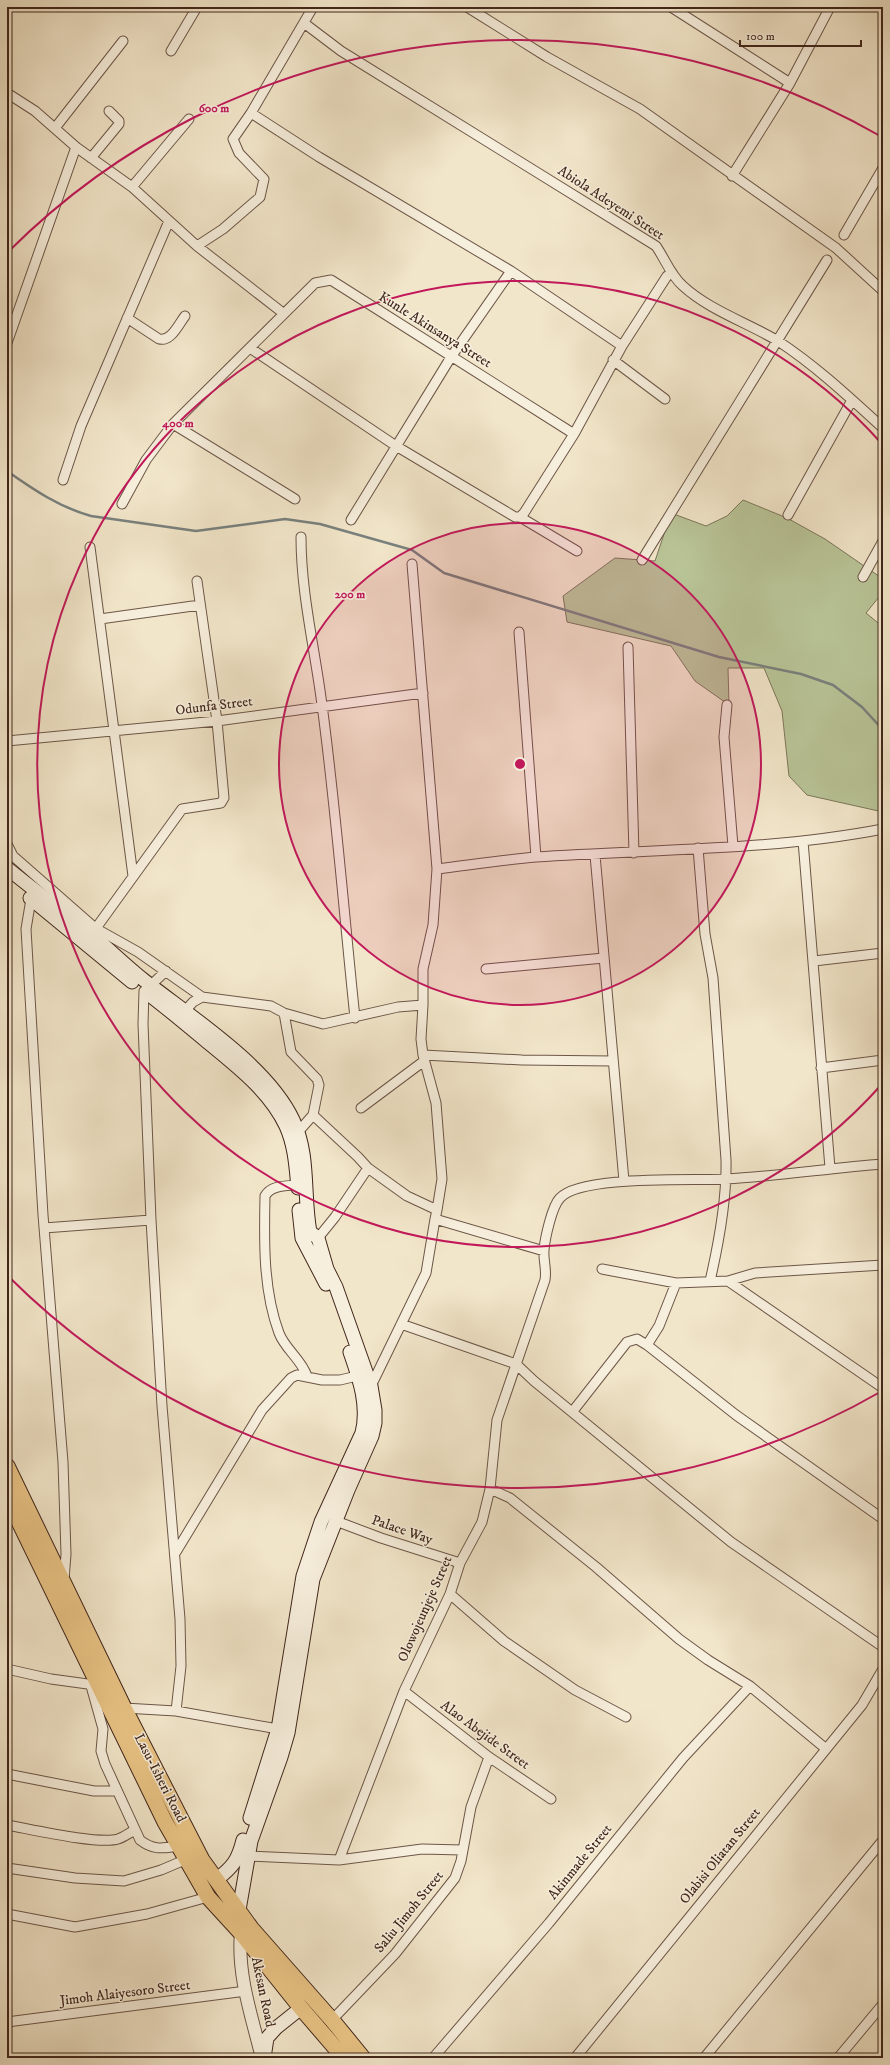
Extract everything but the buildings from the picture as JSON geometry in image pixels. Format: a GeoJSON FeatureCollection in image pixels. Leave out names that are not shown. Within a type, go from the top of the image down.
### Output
{"type":"FeatureCollection","features":[{"type":"Feature","properties":{"kind":"main road"},"geometry":{"type":"LineString","coordinates":[[7,868],[26,884],[93,931],[148,988],[185,1011],[267,1080],[283,1100],[298,1132],[305,1160],[310,1232],[318,1238],[327,1269],[336,1287],[371,1386],[375,1410],[375,1423],[372,1436],[336,1521],[314,1579],[288,1733],[247,1856],[239,1910]]}},
{"type":"Feature","properties":{"kind":"main road"},"geometry":{"type":"LineString","coordinates":[[7,879],[148,988],[228,1059],[263,1092],[274,1105],[291,1139],[296,1163],[302,1238],[329,1291],[357,1376],[365,1409],[365,1422],[362,1433],[321,1522],[303,1576],[278,1729],[240,1852],[230,1869],[217,1879]]}},
{"type":"Feature","properties":{"kind":"main road","name":"Lasu-Isheri Road"},"geometry":{"type":"LineString","coordinates":[[7,1466],[64,1580],[124,1708],[202,1860],[251,1928],[332,2020],[363,2058]]}},
{"type":"Feature","properties":{"kind":"main road","name":"Lasu-Isheri Road"},"geometry":{"type":"LineString","coordinates":[[7,1497],[94,1685],[165,1822],[208,1896],[241,1932],[301,2008],[344,2058]]}},
{"type":"Feature","properties":{"kind":"main road"},"geometry":{"type":"LineString","coordinates":[[263,2058],[267,2038],[276,2028],[301,2008]]}},
{"type":"Feature","properties":{"kind":"street"},"geometry":{"type":"LineString","coordinates":[[171,50],[197,7]]}},
{"type":"Feature","properties":{"kind":"street"},"geometry":{"type":"LineString","coordinates":[[197,246],[223,229],[260,197],[264,179],[238,153],[233,139],[251,113],[313,7]]}},
{"type":"Feature","properties":{"kind":"street"},"geometry":{"type":"LineString","coordinates":[[467,7],[548,57],[640,109],[732,176],[836,248],[883,291]]}},
{"type":"Feature","properties":{"kind":"street"},"geometry":{"type":"LineString","coordinates":[[671,7],[790,83]]}},
{"type":"Feature","properties":{"kind":"street"},"geometry":{"type":"LineString","coordinates":[[732,176],[790,83],[830,7]]}},
{"type":"Feature","properties":{"kind":"street","name":"Abiola Adeyemi Street"},"geometry":{"type":"LineString","coordinates":[[304,23],[341,51],[656,246],[672,273],[683,286],[702,300],[776,340],[813,366],[883,428]]}},
{"type":"Feature","properties":{"kind":"street"},"geometry":{"type":"LineString","coordinates":[[55,128],[123,41]]}},
{"type":"Feature","properties":{"kind":"street"},"geometry":{"type":"LineString","coordinates":[[7,93],[55,128],[76,147],[132,187],[197,246],[283,313]]}},
{"type":"Feature","properties":{"kind":"street"},"geometry":{"type":"LineString","coordinates":[[91,158],[119,124],[119,120],[109,111]]}},
{"type":"Feature","properties":{"kind":"street"},"geometry":{"type":"LineString","coordinates":[[251,113],[319,157],[511,271],[622,346]]}},
{"type":"Feature","properties":{"kind":"street"},"geometry":{"type":"LineString","coordinates":[[132,187],[189,119]]}},
{"type":"Feature","properties":{"kind":"street"},"geometry":{"type":"LineString","coordinates":[[7,343],[76,147]]}},
{"type":"Feature","properties":{"kind":"street"},"geometry":{"type":"LineString","coordinates":[[844,235],[883,168]]}},
{"type":"Feature","properties":{"kind":"street"},"geometry":{"type":"LineString","coordinates":[[63,480],[81,426],[169,221]]}},
{"type":"Feature","properties":{"kind":"street"},"geometry":{"type":"LineString","coordinates":[[642,560],[776,340],[827,260]]}},
{"type":"Feature","properties":{"kind":"street"},"geometry":{"type":"LineString","coordinates":[[351,520],[451,357],[511,271]]}},
{"type":"Feature","properties":{"kind":"street"},"geometry":{"type":"LineString","coordinates":[[520,517],[524,514],[574,434],[613,360],[667,276],[672,273]]}},
{"type":"Feature","properties":{"kind":"street","name":"Kunle Akinsanya Street"},"geometry":{"type":"LineString","coordinates":[[122,504],[146,460],[173,424],[283,313],[315,283],[331,280],[574,434]]}},
{"type":"Feature","properties":{"kind":"street"},"geometry":{"type":"LineString","coordinates":[[127,318],[159,339],[163,340],[168,339],[185,316]]}},
{"type":"Feature","properties":{"kind":"street"},"geometry":{"type":"LineString","coordinates":[[250,348],[396,446],[515,517],[520,517],[578,551]]}},
{"type":"Feature","properties":{"kind":"street"},"geometry":{"type":"LineString","coordinates":[[613,360],[665,399]]}},
{"type":"Feature","properties":{"kind":"street"},"geometry":{"type":"LineString","coordinates":[[788,515],[852,400]]}},
{"type":"Feature","properties":{"kind":"street"},"geometry":{"type":"LineString","coordinates":[[173,424],[295,499]]}},
{"type":"Feature","properties":{"kind":"street"},"geometry":{"type":"LineString","coordinates":[[300,537],[301,564],[305,596],[322,705],[355,1018]]}},
{"type":"Feature","properties":{"kind":"street"},"geometry":{"type":"LineString","coordinates":[[863,577],[883,541]]}},
{"type":"Feature","properties":{"kind":"street"},"geometry":{"type":"LineString","coordinates":[[90,547],[133,876]]}},
{"type":"Feature","properties":{"kind":"street"},"geometry":{"type":"LineString","coordinates":[[371,1386],[391,1348],[426,1273],[442,1179],[436,1103],[424,1058],[421,1039],[423,969],[433,925],[437,869],[412,564]]}},
{"type":"Feature","properties":{"kind":"street"},"geometry":{"type":"LineString","coordinates":[[93,931],[182,809],[221,803],[224,798],[217,721],[197,581]]}},
{"type":"Feature","properties":{"kind":"street"},"geometry":{"type":"LineString","coordinates":[[100,619],[200,605]]}},
{"type":"Feature","properties":{"kind":"street"},"geometry":{"type":"LineString","coordinates":[[519,632],[536,857]]}},
{"type":"Feature","properties":{"kind":"street"},"geometry":{"type":"LineString","coordinates":[[628,647],[634,853]]}},
{"type":"Feature","properties":{"kind":"street","name":"Odunfa Street"},"geometry":{"type":"LineString","coordinates":[[7,741],[217,721],[322,705],[423,693]]}},
{"type":"Feature","properties":{"kind":"street"},"geometry":{"type":"LineString","coordinates":[[727,705],[724,737],[734,846]]}},
{"type":"Feature","properties":{"kind":"street"},"geometry":{"type":"LineString","coordinates":[[437,869],[536,857],[634,853],[803,841],[883,829]]}},
{"type":"Feature","properties":{"kind":"street"},"geometry":{"type":"LineString","coordinates":[[803,841],[830,1168]]}},
{"type":"Feature","properties":{"kind":"street"},"geometry":{"type":"LineString","coordinates":[[7,844],[13,856],[36,875],[93,931],[138,952],[202,997],[271,1006],[284,1014],[317,1024],[355,1018],[398,1007],[423,1005]]}},
{"type":"Feature","properties":{"kind":"street"},"geometry":{"type":"LineString","coordinates":[[698,848],[705,934],[713,978],[726,1179],[715,1257],[710,1281]]}},
{"type":"Feature","properties":{"kind":"street"},"geometry":{"type":"LineString","coordinates":[[595,855],[612,1061],[624,1181]]}},
{"type":"Feature","properties":{"kind":"street"},"geometry":{"type":"LineString","coordinates":[[26,884],[36,875]]}},
{"type":"Feature","properties":{"kind":"street"},"geometry":{"type":"LineString","coordinates":[[31,899],[26,929],[44,1228],[63,1462],[66,1554],[64,1580]]}},
{"type":"Feature","properties":{"kind":"street"},"geometry":{"type":"LineString","coordinates":[[814,961],[883,953]]}},
{"type":"Feature","properties":{"kind":"street"},"geometry":{"type":"LineString","coordinates":[[486,969],[604,958]]}},
{"type":"Feature","properties":{"kind":"street"},"geometry":{"type":"LineString","coordinates":[[166,972],[148,988],[143,1024],[151,1220],[171,1518],[176,1552],[181,1666],[176,1711]]}},
{"type":"Feature","properties":{"kind":"street"},"geometry":{"type":"LineString","coordinates":[[185,1011],[193,1002],[202,997]]}},
{"type":"Feature","properties":{"kind":"street"},"geometry":{"type":"LineString","coordinates":[[284,1014],[291,1052],[317,1079],[319,1085],[313,1115],[298,1132]]}},
{"type":"Feature","properties":{"kind":"street"},"geometry":{"type":"LineString","coordinates":[[361,1108],[424,1058],[612,1061]]}},
{"type":"Feature","properties":{"kind":"street"},"geometry":{"type":"LineString","coordinates":[[821,1068],[883,1060]]}},
{"type":"Feature","properties":{"kind":"street"},"geometry":{"type":"LineString","coordinates":[[313,1115],[368,1168],[407,1196],[436,1214],[544,1251]]}},
{"type":"Feature","properties":{"kind":"street","name":"Olowojeunjeje Street"},"geometry":{"type":"LineString","coordinates":[[339,1860],[404,1691],[450,1594],[460,1564],[482,1522],[490,1489],[497,1420],[545,1280],[547,1270],[544,1251],[545,1239],[554,1210],[560,1198],[573,1189],[624,1181],[726,1179],[883,1164]]}},
{"type":"Feature","properties":{"kind":"street"},"geometry":{"type":"LineString","coordinates":[[318,1238],[335,1217],[368,1168]]}},
{"type":"Feature","properties":{"kind":"street"},"geometry":{"type":"LineString","coordinates":[[297,1185],[273,1188],[268,1191],[265,1196],[264,1249],[271,1301],[280,1334],[286,1347],[304,1368],[307,1376]]}},
{"type":"Feature","properties":{"kind":"street"},"geometry":{"type":"LineString","coordinates":[[44,1228],[151,1220]]}},
{"type":"Feature","properties":{"kind":"street"},"geometry":{"type":"LineString","coordinates":[[602,1269],[676,1283],[728,1281],[755,1273],[883,1265]]}},
{"type":"Feature","properties":{"kind":"street"},"geometry":{"type":"LineString","coordinates":[[728,1281],[882,1387]]}},
{"type":"Feature","properties":{"kind":"street"},"geometry":{"type":"LineString","coordinates":[[647,1345],[663,1318],[676,1283]]}},
{"type":"Feature","properties":{"kind":"street"},"geometry":{"type":"LineString","coordinates":[[401,1324],[516,1364],[534,1381],[731,1542],[883,1646]]}},
{"type":"Feature","properties":{"kind":"street"},"geometry":{"type":"LineString","coordinates":[[573,1412],[627,1342],[637,1339],[647,1345],[736,1415],[883,1519]]}},
{"type":"Feature","properties":{"kind":"street"},"geometry":{"type":"LineString","coordinates":[[176,1552],[262,1410],[291,1378],[297,1375],[322,1380],[340,1380],[357,1376]]}},
{"type":"Feature","properties":{"kind":"street"},"geometry":{"type":"LineString","coordinates":[[490,1489],[510,1498],[596,1567],[695,1651],[750,1686],[825,1748]]}},
{"type":"Feature","properties":{"kind":"street","name":"Palace Way"},"geometry":{"type":"LineString","coordinates":[[336,1521],[381,1538],[460,1564]]}},
{"type":"Feature","properties":{"kind":"street"},"geometry":{"type":"LineString","coordinates":[[450,1594],[504,1641],[575,1690],[626,1717]]}},
{"type":"Feature","properties":{"kind":"street"},"geometry":{"type":"LineString","coordinates":[[7,1668],[52,1679],[94,1685],[103,1729],[101,1751],[116,1791],[140,1840],[149,1847],[183,1852]]}},
{"type":"Feature","properties":{"kind":"street","name":"Olabisi Oliatan Street"},"geometry":{"type":"LineString","coordinates":[[575,2058],[825,1748],[862,1705],[883,1669]]}},
{"type":"Feature","properties":{"kind":"street","name":"Akinmade Street"},"geometry":{"type":"LineString","coordinates":[[433,2058],[549,1923],[683,1758],[750,1686]]}},
{"type":"Feature","properties":{"kind":"street","name":"Alao Abejide Street"},"geometry":{"type":"LineString","coordinates":[[404,1691],[489,1757],[551,1799]]}},
{"type":"Feature","properties":{"kind":"street"},"geometry":{"type":"LineString","coordinates":[[124,1708],[176,1711],[278,1729]]}},
{"type":"Feature","properties":{"kind":"street","name":"Saliu Jimoh Street"},"geometry":{"type":"LineString","coordinates":[[332,2020],[395,1954],[438,1902],[455,1878],[461,1861],[471,1807],[489,1757]]}},
{"type":"Feature","properties":{"kind":"street"},"geometry":{"type":"LineString","coordinates":[[7,1774],[94,1792],[116,1791]]}},
{"type":"Feature","properties":{"kind":"street"},"geometry":{"type":"LineString","coordinates":[[7,1825],[73,1837],[107,1840],[118,1839],[135,1830]]}},
{"type":"Feature","properties":{"kind":"street"},"geometry":{"type":"LineString","coordinates":[[704,2058],[883,1840]]}},
{"type":"Feature","properties":{"kind":"street"},"geometry":{"type":"LineString","coordinates":[[247,1856],[339,1860],[422,1849],[462,1850]]}},
{"type":"Feature","properties":{"kind":"street"},"geometry":{"type":"LineString","coordinates":[[7,1868],[75,1878],[124,1881],[161,1870],[183,1852]]}},
{"type":"Feature","properties":{"kind":"street"},"geometry":{"type":"LineString","coordinates":[[7,1914],[75,1927],[147,1914],[208,1896]]}},
{"type":"Feature","properties":{"kind":"street","name":"Akesan Road"},"geometry":{"type":"LineString","coordinates":[[241,1932],[239,1952],[246,1991],[263,2058]]}},
{"type":"Feature","properties":{"kind":"street","name":"Jimoh Alaiyesoro Street"},"geometry":{"type":"LineString","coordinates":[[7,2022],[246,1991]]}},
{"type":"Feature","properties":{"kind":"street"},"geometry":{"type":"LineString","coordinates":[[838,2058],[883,2004]]}},
{"type":"Feature","properties":{"kind":"green space"},"geometry":{"type":"Polygon","coordinates":[[[743,500],[787,518],[825,539],[883,579],[883,592],[866,613],[883,627],[883,812],[807,795],[789,776],[782,711],[764,668],[728,668],[729,705],[695,681],[671,646],[567,622],[563,596],[615,558],[655,561],[671,513],[706,526],[727,516],[743,500]]]}},
{"type":"Feature","properties":{"kind":"waterway"},"geometry":{"type":"LineString","coordinates":[[7,471],[57,503],[91,516],[196,531],[285,519],[320,524],[412,550],[444,573],[719,657],[801,674],[833,685],[862,707],[883,730]]}}]}
